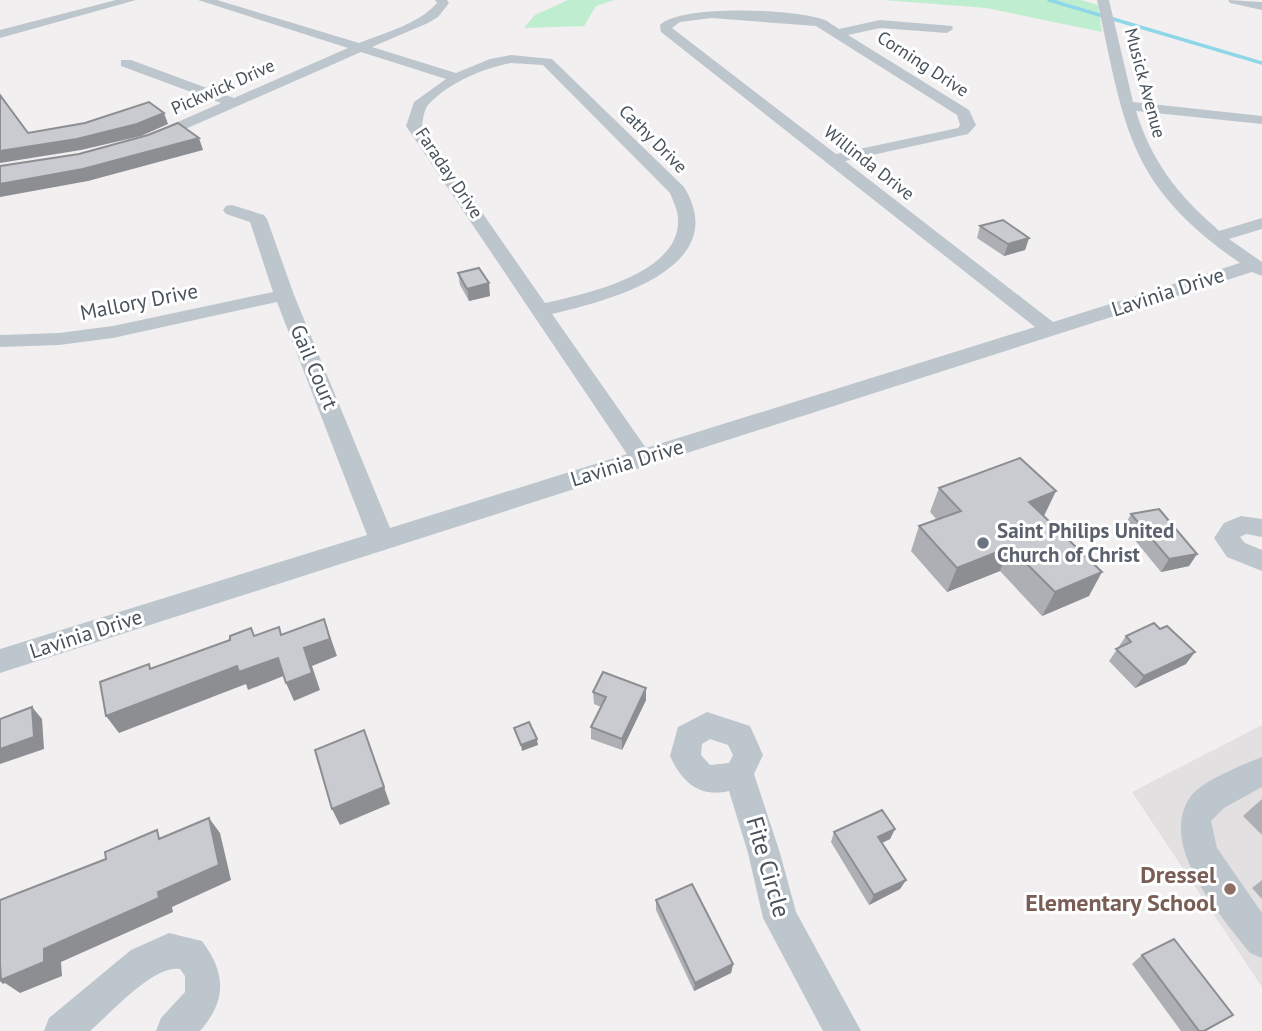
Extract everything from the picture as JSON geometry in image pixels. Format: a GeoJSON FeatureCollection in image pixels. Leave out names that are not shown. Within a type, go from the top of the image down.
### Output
{"type":"FeatureCollection","features":[{"type":"Feature","properties":{"kind":"street"},"geometry":{"type":"LineString","coordinates":[[0,34],[130,0]]}},
{"type":"Feature","properties":{"kind":"street"},"geometry":{"type":"LineString","coordinates":[[204,0],[454,77]]}},
{"type":"Feature","properties":{"kind":"street","name":"Pickwick Drive"},"geometry":{"type":"LineString","coordinates":[[136,144],[425,20],[443,4],[441,0]]}},
{"type":"Feature","properties":{"kind":"street"},"geometry":{"type":"LineString","coordinates":[[1234,0],[1262,6]]}},
{"type":"Feature","properties":{"kind":"street","name":"Musick Avenue"},"geometry":{"type":"LineString","coordinates":[[1106,12],[1128,106],[1140,144],[1153,169],[1179,202],[1216,237],[1258,268]]}},
{"type":"Feature","properties":{"kind":"street","name":"Willinda Drive"},"geometry":{"type":"LineString","coordinates":[[838,33],[820,23],[806,20],[667,18],[666,29],[1050,329]]}},
{"type":"Feature","properties":{"kind":"street"},"geometry":{"type":"LineString","coordinates":[[838,33],[880,24],[947,29]]}},
{"type":"Feature","properties":{"kind":"street","name":"Corning Drive"},"geometry":{"type":"LineString","coordinates":[[833,159],[963,131],[968,125],[964,113],[838,33]]}},
{"type":"Feature","properties":{"kind":"street","name":"Cathy Drive"},"geometry":{"type":"LineString","coordinates":[[454,77],[500,59],[528,57],[547,62],[678,191],[687,220],[680,247],[652,273],[606,295],[542,310]]}},
{"type":"Feature","properties":{"kind":"street"},"geometry":{"type":"LineString","coordinates":[[126,63],[234,103]]}},
{"type":"Feature","properties":{"kind":"street","name":"Faraday Drive"},"geometry":{"type":"LineString","coordinates":[[454,77],[419,105],[414,126],[641,458]]}},
{"type":"Feature","properties":{"kind":"street"},"geometry":{"type":"LineString","coordinates":[[1128,106],[1262,120]]}},
{"type":"Feature","properties":{"kind":"street","name":"Gail Court"},"geometry":{"type":"LineString","coordinates":[[232,211],[258,219],[284,295],[382,540]]}},
{"type":"Feature","properties":{"kind":"street"},"geometry":{"type":"LineString","coordinates":[[1216,237],[1262,223]]}},
{"type":"Feature","properties":{"kind":"street","name":"Lavinia Drive"},"geometry":{"type":"LineString","coordinates":[[0,661],[1050,329],[1258,268]]}},
{"type":"Feature","properties":{"kind":"street","name":"Mallory Drive"},"geometry":{"type":"LineString","coordinates":[[0,341],[59,339],[113,332],[284,295]]}},
{"type":"Feature","properties":{"kind":"street"},"geometry":{"type":"LineString","coordinates":[[1262,528],[1240,525],[1230,530],[1227,538],[1236,550],[1262,561]]}},
{"type":"Feature","properties":{"kind":"street"},"geometry":{"type":"LineString","coordinates":[[1262,771],[1202,807],[1196,819],[1196,837],[1203,859],[1262,941]]}},
{"type":"Feature","properties":{"kind":"street","name":"Fite Circle"},"geometry":{"type":"LineString","coordinates":[[739,774],[764,853],[780,918],[844,1031]]}},
{"type":"Feature","properties":{"kind":"street"},"geometry":{"type":"LineString","coordinates":[[62,1031],[143,962],[169,950],[190,953],[203,969],[204,990],[193,1014],[174,1031]]}},
{"type":"Feature","properties":{"kind":"shaded area","name":"Dressel Elementary School"},"geometry":{"type":"Polygon","coordinates":[[[1262,725],[1262,987],[1132,792],[1262,725]]]}},
{"type":"Feature","properties":{"kind":"green space"},"geometry":{"type":"Polygon","coordinates":[[[568,0],[614,0],[596,6],[584,26],[524,28],[535,15],[568,0]]]}},
{"type":"Feature","properties":{"kind":"green space"},"geometry":{"type":"Polygon","coordinates":[[[884,0],[1081,0],[1098,5],[1102,32],[986,8],[884,0]]]}},
{"type":"Feature","properties":{"kind":"building"},"geometry":{"type":"Polygon","coordinates":[[[0,95],[28,133],[85,123],[149,102],[164,113],[137,124],[77,139],[0,151],[0,95]]]}},
{"type":"Feature","properties":{"kind":"building"},"geometry":{"type":"Polygon","coordinates":[[[178,123],[199,138],[83,169],[0,184],[0,166],[79,154],[148,135],[178,123]]]}},
{"type":"Feature","properties":{"kind":"building"},"geometry":{"type":"Polygon","coordinates":[[[1003,220],[1029,238],[1008,244],[980,226],[1003,220]]]}},
{"type":"Feature","properties":{"kind":"building"},"geometry":{"type":"Polygon","coordinates":[[[479,268],[489,283],[467,289],[458,273],[479,268]]]}},
{"type":"Feature","properties":{"kind":"building"},"geometry":{"type":"Polygon","coordinates":[[[1020,458],[1056,491],[1029,502],[1102,572],[1055,592],[1010,547],[957,568],[919,526],[961,511],[939,488],[1020,458]]]}},
{"type":"Feature","properties":{"kind":"building"},"geometry":{"type":"Polygon","coordinates":[[[1159,509],[1197,554],[1169,559],[1131,514],[1159,509]]]}},
{"type":"Feature","properties":{"kind":"building"},"geometry":{"type":"Polygon","coordinates":[[[324,619],[330,639],[304,648],[312,673],[286,683],[278,658],[239,672],[237,666],[106,716],[100,682],[149,664],[150,669],[230,640],[230,636],[251,628],[254,636],[279,627],[281,635],[324,619]]]}},
{"type":"Feature","properties":{"kind":"building"},"geometry":{"type":"Polygon","coordinates":[[[1154,623],[1160,629],[1167,626],[1195,652],[1144,676],[1116,649],[1131,642],[1126,636],[1154,623]]]}},
{"type":"Feature","properties":{"kind":"building"},"geometry":{"type":"Polygon","coordinates":[[[603,672],[646,688],[622,739],[591,727],[606,697],[593,692],[603,672]]]}},
{"type":"Feature","properties":{"kind":"building"},"geometry":{"type":"Polygon","coordinates":[[[32,707],[34,737],[0,749],[0,719],[32,707]]]}},
{"type":"Feature","properties":{"kind":"building"},"geometry":{"type":"Polygon","coordinates":[[[529,722],[537,739],[521,745],[514,728],[529,722]]]}},
{"type":"Feature","properties":{"kind":"building"},"geometry":{"type":"Polygon","coordinates":[[[364,730],[384,787],[332,809],[315,750],[364,730]]]}},
{"type":"Feature","properties":{"kind":"building"},"geometry":{"type":"Polygon","coordinates":[[[882,810],[895,829],[878,837],[906,880],[874,895],[834,832],[882,810]]]}},
{"type":"Feature","properties":{"kind":"building"},"geometry":{"type":"Polygon","coordinates":[[[209,818],[219,865],[158,892],[159,898],[44,949],[44,962],[1,980],[0,900],[106,859],[105,852],[157,830],[159,839],[209,818]]]}},
{"type":"Feature","properties":{"kind":"building"},"geometry":{"type":"Polygon","coordinates":[[[692,884],[733,964],[695,983],[656,900],[692,884]]]}},
{"type":"Feature","properties":{"kind":"building"},"geometry":{"type":"Polygon","coordinates":[[[1174,939],[1233,1015],[1204,1031],[1199,1031],[1142,955],[1174,939]]]}},
{"type":"Feature","properties":{"kind":"waterway"},"geometry":{"type":"LineString","coordinates":[[1049,0],[1262,63]]}},
{"type":"Feature","properties":{"kind":"place","name":"Saint Philips United Church of Christ"},"geometry":{"type":"Point","coordinates":[983,543]}},
{"type":"Feature","properties":{"kind":"place","name":"Dressel Elementary School"},"geometry":{"type":"Point","coordinates":[1230,889]}}]}
